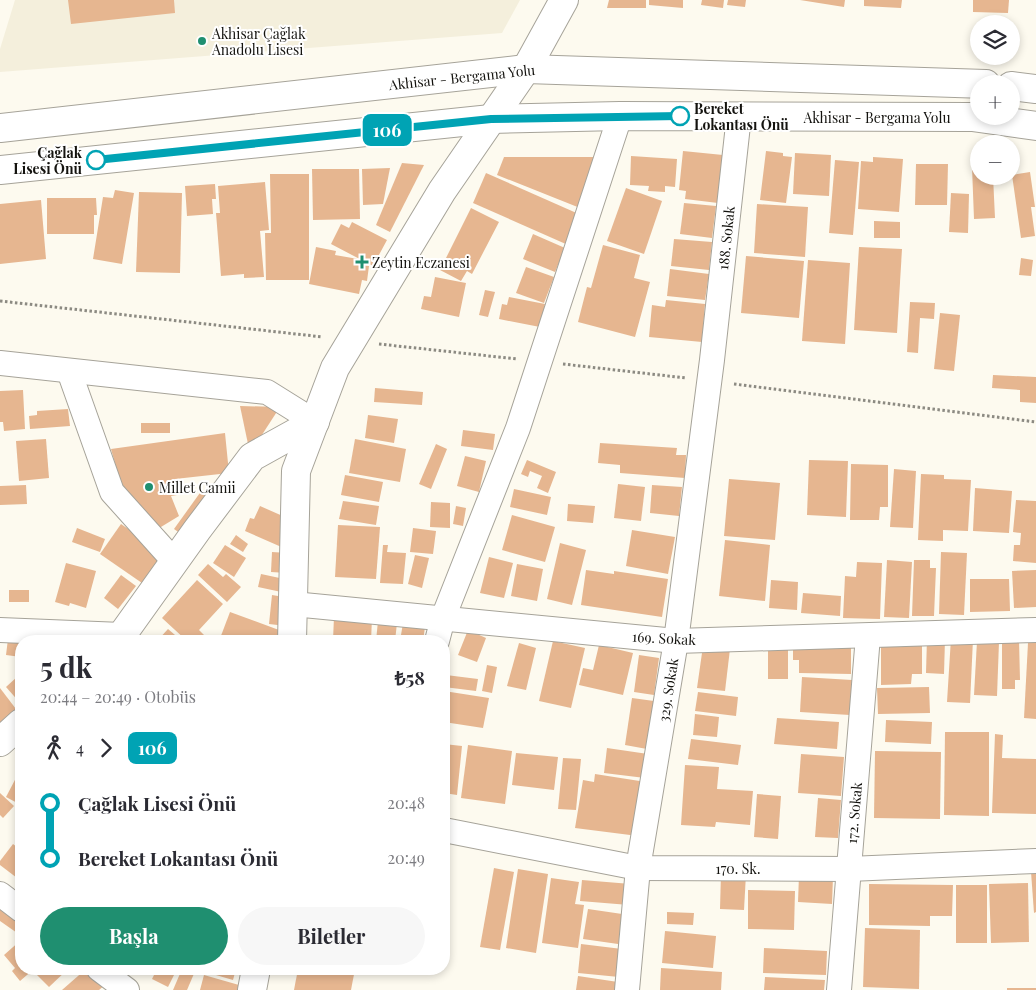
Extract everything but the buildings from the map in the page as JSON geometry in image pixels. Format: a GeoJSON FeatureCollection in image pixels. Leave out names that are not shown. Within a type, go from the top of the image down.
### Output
{"type":"FeatureCollection","features":[{"type":"Feature","properties":{"kind":"main road"},"geometry":{"type":"LineString","coordinates":[[292,635],[296,471],[335,368],[442,191],[526,69],[564,0]]}},
{"type":"Feature","properties":{"kind":"main road","name":"Akhisar - Bergama Yolu"},"geometry":{"type":"LineString","coordinates":[[0,128],[526,69],[970,83]]}},
{"type":"Feature","properties":{"kind":"main road"},"geometry":{"type":"LineString","coordinates":[[1020,87],[1036,89]]}},
{"type":"Feature","properties":{"kind":"main road","name":"Akhisar - Bergama Yolu"},"geometry":{"type":"LineString","coordinates":[[0,170],[491,119],[620,116],[972,117],[1036,126]]}},
{"type":"Feature","properties":{"kind":"main road"},"geometry":{"type":"LineString","coordinates":[[120,635],[252,457],[316,422]]}},
{"type":"Feature","properties":{"kind":"main road"},"geometry":{"type":"LineString","coordinates":[[0,742],[15,728]]}},
{"type":"Feature","properties":{"kind":"main road"},"geometry":{"type":"LineString","coordinates":[[252,990],[255,975]]}},
{"type":"Feature","properties":{"kind":"street"},"geometry":{"type":"LineString","coordinates":[[439,635],[443,618],[518,428],[620,116]]}},
{"type":"Feature","properties":{"kind":"street","name":"188. Sokak"},"geometry":{"type":"LineString","coordinates":[[712,360],[739,116]]}},
{"type":"Feature","properties":{"kind":"street","name":"329. Sokak"},"geometry":{"type":"LineString","coordinates":[[627,990],[638,868],[676,641],[712,360]]}},
{"type":"Feature","properties":{"kind":"street"},"geometry":{"type":"LineString","coordinates":[[0,363],[267,392],[316,422]]}},
{"type":"Feature","properties":{"kind":"street"},"geometry":{"type":"LineString","coordinates":[[69,371],[112,492],[174,561]]}},
{"type":"Feature","properties":{"kind":"street","name":"169. Sokak"},"geometry":{"type":"LineString","coordinates":[[293,604],[676,641],[1036,630]]}},
{"type":"Feature","properties":{"kind":"street"},"geometry":{"type":"LineString","coordinates":[[0,630],[74,635]]}},
{"type":"Feature","properties":{"kind":"street","name":"172. Sokak"},"geometry":{"type":"LineString","coordinates":[[839,990],[868,636]]}},
{"type":"Feature","properties":{"kind":"street","name":"170. Sk."},"geometry":{"type":"LineString","coordinates":[[450,831],[638,868],[849,869],[1036,861]]}},
{"type":"Feature","properties":{"kind":"street"},"geometry":{"type":"LineString","coordinates":[[0,894],[15,905]]}},
{"type":"Feature","properties":{"kind":"street"},"geometry":{"type":"LineString","coordinates":[[107,975],[127,990]]}},
{"type":"Feature","properties":{"kind":"shaded area","name":"Akhisar Çağlak Anadolu Lisesi"},"geometry":{"type":"Polygon","coordinates":[[[15,0],[520,0],[502,33],[0,72],[0,49],[15,0]]]}},
{"type":"Feature","properties":{"kind":"bus line","name":"106"},"geometry":{"type":"LineString","coordinates":[[96,160],[491,119],[680,116]]}},
{"type":"Feature","properties":{"kind":"place","name":"Akhisar Çağlak Anadolu Lisesi"},"geometry":{"type":"Point","coordinates":[202,41]}},
{"type":"Feature","properties":{"kind":"place","name":"Bereket Lokantası Önü"},"geometry":{"type":"Point","coordinates":[680,116]}},
{"type":"Feature","properties":{"kind":"place","name":"Çağlak Lisesi Önü"},"geometry":{"type":"Point","coordinates":[96,160]}},
{"type":"Feature","properties":{"kind":"place","name":"Zeytin Eczanesi"},"geometry":{"type":"Point","coordinates":[362,262]}},
{"type":"Feature","properties":{"kind":"place","name":"Millet Camii"},"geometry":{"type":"Point","coordinates":[149,487]}}]}
